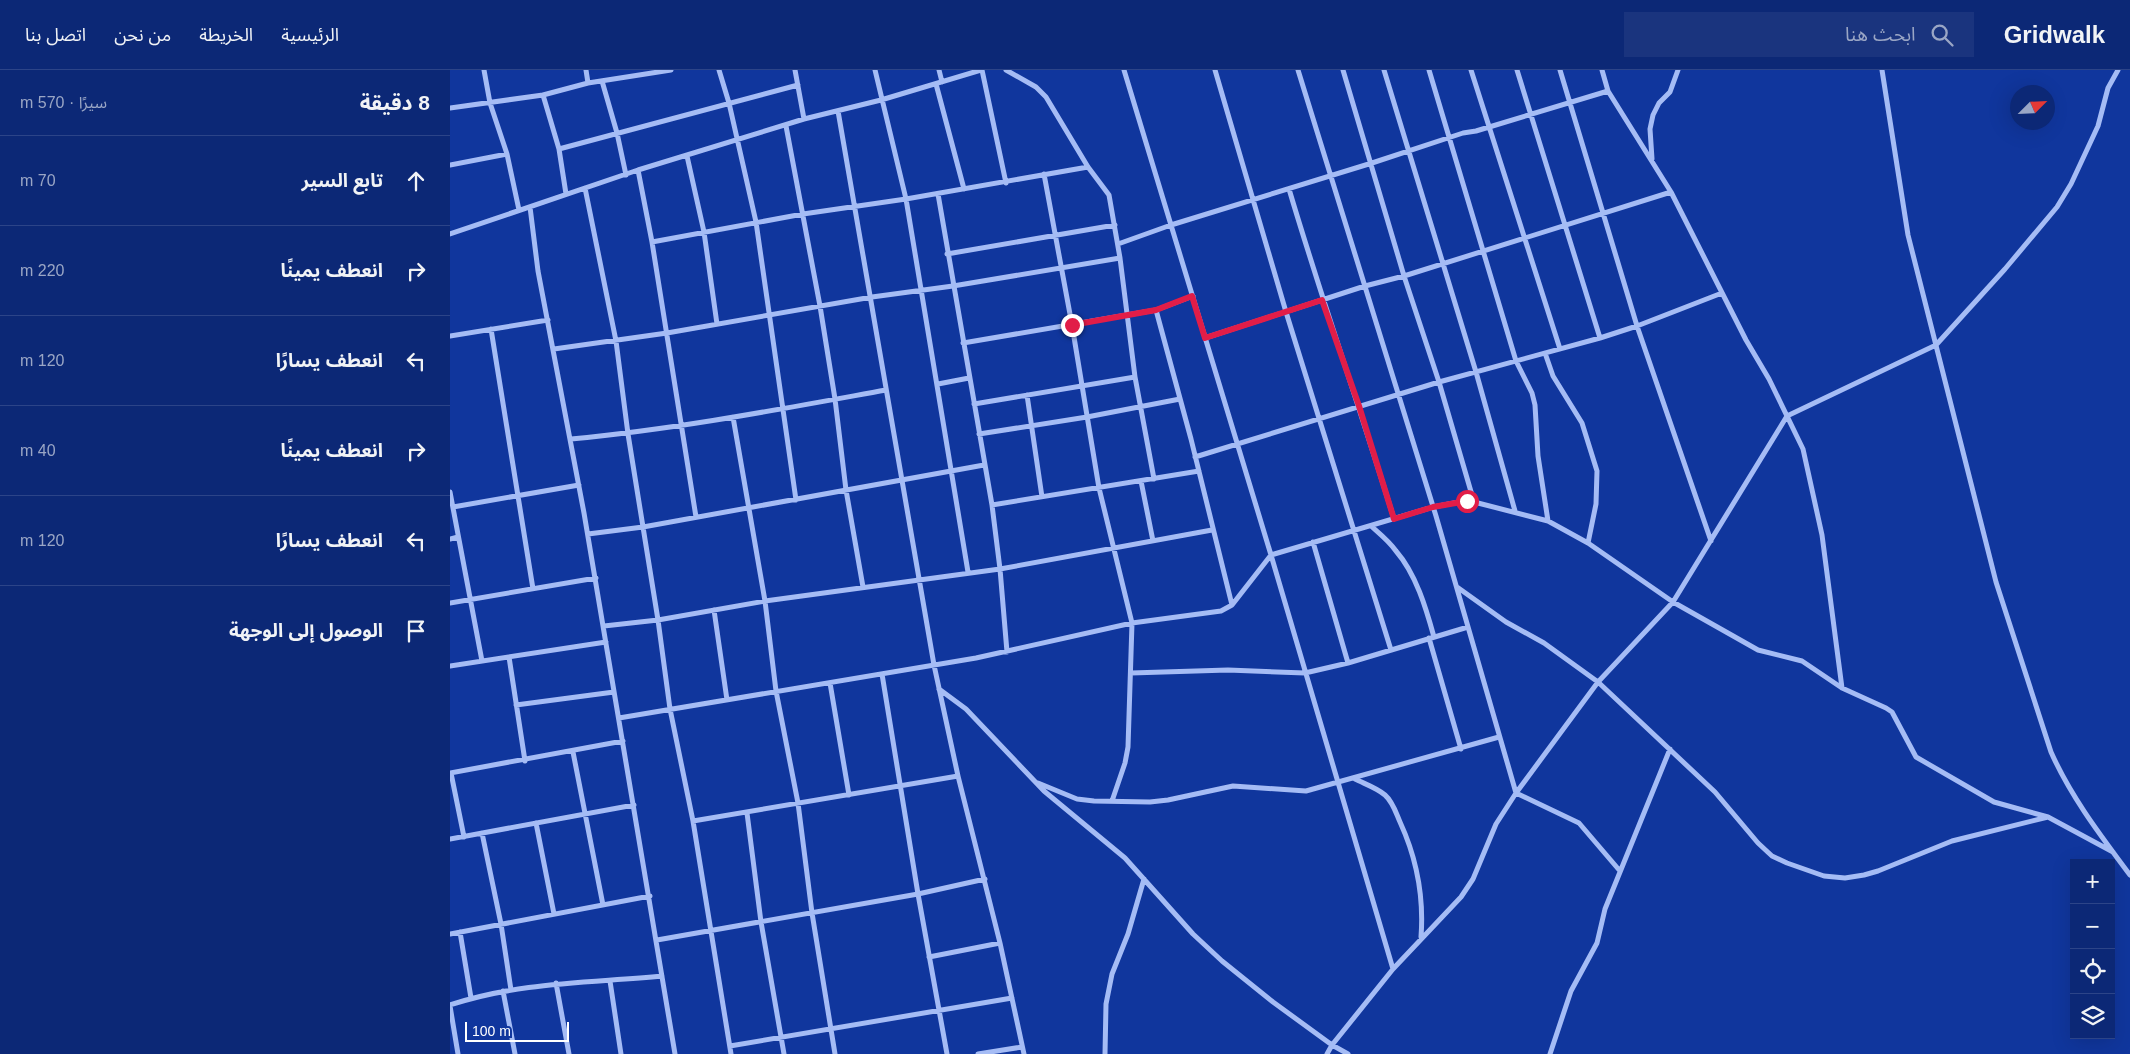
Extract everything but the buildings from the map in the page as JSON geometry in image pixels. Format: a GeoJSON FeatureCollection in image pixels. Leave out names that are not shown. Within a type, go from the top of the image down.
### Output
{"type":"FeatureCollection","features":[{"type":"Feature","properties":{"kind":"street"},"geometry":{"type":"LineString","coordinates":[[484,70],[490,103],[507,154],[518,210]]}},
{"type":"Feature","properties":{"kind":"street"},"geometry":{"type":"LineString","coordinates":[[586,70],[588,84]]}},
{"type":"Feature","properties":{"kind":"street"},"geometry":{"type":"LineString","coordinates":[[450,108],[543,95],[602,81],[671,70]]}},
{"type":"Feature","properties":{"kind":"street"},"geometry":{"type":"LineString","coordinates":[[719,70],[729,103],[756,222],[796,500]]}},
{"type":"Feature","properties":{"kind":"street"},"geometry":{"type":"LineString","coordinates":[[795,70],[804,120]]}},
{"type":"Feature","properties":{"kind":"street"},"geometry":{"type":"LineString","coordinates":[[874,70],[906,199],[968,572]]}},
{"type":"Feature","properties":{"kind":"street"},"geometry":{"type":"LineString","coordinates":[[939,70],[942,82]]}},
{"type":"Feature","properties":{"kind":"street"},"geometry":{"type":"LineString","coordinates":[[450,234],[638,170],[979,70],[1006,183]]}},
{"type":"Feature","properties":{"kind":"street"},"geometry":{"type":"LineString","coordinates":[[1006,70],[1036,87],[1046,97],[1088,167],[1109,195],[1118,244],[1135,377],[1154,479]]}},
{"type":"Feature","properties":{"kind":"street"},"geometry":{"type":"LineString","coordinates":[[1124,70],[1271,555],[1393,969]]}},
{"type":"Feature","properties":{"kind":"street"},"geometry":{"type":"LineString","coordinates":[[1215,70],[1286,312],[1391,650]]}},
{"type":"Feature","properties":{"kind":"street"},"geometry":{"type":"LineString","coordinates":[[1299,70],[1433,507],[1516,792],[1579,823],[1620,871]]}},
{"type":"Feature","properties":{"kind":"street"},"geometry":{"type":"LineString","coordinates":[[1343,70],[1474,502]]}},
{"type":"Feature","properties":{"kind":"street"},"geometry":{"type":"LineString","coordinates":[[1384,70],[1444,264],[1515,511]]}},
{"type":"Feature","properties":{"kind":"street"},"geometry":{"type":"LineString","coordinates":[[1429,70],[1448,139],[1516,361],[1532,393],[1535,405],[1538,456],[1548,521]]}},
{"type":"Feature","properties":{"kind":"street"},"geometry":{"type":"LineString","coordinates":[[1471,70],[1560,349]]}},
{"type":"Feature","properties":{"kind":"street"},"geometry":{"type":"LineString","coordinates":[[1517,70],[1600,338]]}},
{"type":"Feature","properties":{"kind":"street"},"geometry":{"type":"LineString","coordinates":[[1560,70],[1637,326],[1711,542]]}},
{"type":"Feature","properties":{"kind":"street"},"geometry":{"type":"LineString","coordinates":[[1602,70],[1608,92],[1671,192],[1746,340],[1769,378],[1802,449],[1822,535],[1842,688]]}},
{"type":"Feature","properties":{"kind":"street"},"geometry":{"type":"LineString","coordinates":[[1652,163],[1650,130],[1652,115],[1659,103],[1670,92],[1678,70]]}},
{"type":"Feature","properties":{"kind":"street"},"geometry":{"type":"LineString","coordinates":[[1882,70],[1908,236],[1996,582],[2051,752],[2071,793],[2130,875]]}},
{"type":"Feature","properties":{"kind":"street"},"geometry":{"type":"LineString","coordinates":[[1327,1054],[1332,1045],[1393,969],[1474,880],[1496,824],[1516,792],[1598,682],[1673,602],[1787,416],[1936,345],[2005,269],[2057,207],[2071,184],[2098,126],[2108,88],[2118,70]]}},
{"type":"Feature","properties":{"kind":"street"},"geometry":{"type":"LineString","coordinates":[[602,81],[617,133],[626,174]]}},
{"type":"Feature","properties":{"kind":"street"},"geometry":{"type":"LineString","coordinates":[[936,84],[964,189]]}},
{"type":"Feature","properties":{"kind":"street"},"geometry":{"type":"LineString","coordinates":[[559,148],[798,85]]}},
{"type":"Feature","properties":{"kind":"street"},"geometry":{"type":"LineString","coordinates":[[1118,244],[1171,225],[1332,176],[1463,133],[1608,92]]}},
{"type":"Feature","properties":{"kind":"street"},"geometry":{"type":"LineString","coordinates":[[543,95],[559,148],[566,194]]}},
{"type":"Feature","properties":{"kind":"street"},"geometry":{"type":"LineString","coordinates":[[838,111],[872,297],[901,481],[934,665],[958,776],[1000,943],[1024,1054]]}},
{"type":"Feature","properties":{"kind":"street"},"geometry":{"type":"LineString","coordinates":[[786,126],[820,306],[862,587]]}},
{"type":"Feature","properties":{"kind":"street"},"geometry":{"type":"LineString","coordinates":[[450,165],[507,154]]}},
{"type":"Feature","properties":{"kind":"street"},"geometry":{"type":"LineString","coordinates":[[687,156],[704,232],[717,324]]}},
{"type":"Feature","properties":{"kind":"street"},"geometry":{"type":"LineString","coordinates":[[652,242],[802,214],[1006,183],[1044,174],[1088,167]]}},
{"type":"Feature","properties":{"kind":"street"},"geometry":{"type":"LineString","coordinates":[[638,170],[652,242],[696,517]]}},
{"type":"Feature","properties":{"kind":"street"},"geometry":{"type":"LineString","coordinates":[[1044,174],[1072,325],[1099,488],[1132,623],[1125,763],[1112,801]]}},
{"type":"Feature","properties":{"kind":"street"},"geometry":{"type":"LineString","coordinates":[[586,188],[616,341],[628,434],[658,620],[670,709],[693,821],[731,1054]]}},
{"type":"Feature","properties":{"kind":"street"},"geometry":{"type":"LineString","coordinates":[[1289,189],[1322,300],[1359,406],[1394,519]]}},
{"type":"Feature","properties":{"kind":"street"},"geometry":{"type":"LineString","coordinates":[[1205,338],[1365,286],[1484,252],[1671,192]]}},
{"type":"Feature","properties":{"kind":"street"},"geometry":{"type":"LineString","coordinates":[[938,194],[992,505],[1007,652]]}},
{"type":"Feature","properties":{"kind":"street"},"geometry":{"type":"LineString","coordinates":[[530,207],[538,271],[596,578],[675,1054]]}},
{"type":"Feature","properties":{"kind":"street"},"geometry":{"type":"LineString","coordinates":[[947,254],[1115,225]]}},
{"type":"Feature","properties":{"kind":"street"},"geometry":{"type":"LineString","coordinates":[[554,349],[667,333],[872,297],[953,286],[1120,258]]}},
{"type":"Feature","properties":{"kind":"street"},"geometry":{"type":"LineString","coordinates":[[1195,456],[1439,382],[1600,338],[1637,326],[1722,293]]}},
{"type":"Feature","properties":{"kind":"street"},"geometry":{"type":"LineString","coordinates":[[963,343],[1156,310],[1192,296]]}},
{"type":"Feature","properties":{"kind":"street"},"geometry":{"type":"LineString","coordinates":[[1156,310],[1232,605]]}},
{"type":"Feature","properties":{"kind":"street"},"geometry":{"type":"LineString","coordinates":[[450,336],[548,320]]}},
{"type":"Feature","properties":{"kind":"street"},"geometry":{"type":"LineString","coordinates":[[491,329],[533,589]]}},
{"type":"Feature","properties":{"kind":"street"},"geometry":{"type":"LineString","coordinates":[[1545,353],[1553,376],[1582,424],[1597,471],[1597,496],[1588,543]]}},
{"type":"Feature","properties":{"kind":"street"},"geometry":{"type":"LineString","coordinates":[[974,404],[1135,377]]}},
{"type":"Feature","properties":{"kind":"street"},"geometry":{"type":"LineString","coordinates":[[938,384],[969,378]]}},
{"type":"Feature","properties":{"kind":"street"},"geometry":{"type":"LineString","coordinates":[[571,439],[628,434],[681,426],[886,390]]}},
{"type":"Feature","properties":{"kind":"street"},"geometry":{"type":"LineString","coordinates":[[1027,395],[1042,497]]}},
{"type":"Feature","properties":{"kind":"street"},"geometry":{"type":"LineString","coordinates":[[979,434],[1087,417],[1180,399]]}},
{"type":"Feature","properties":{"kind":"street"},"geometry":{"type":"LineString","coordinates":[[733,417],[765,601],[776,691],[798,803],[812,913],[835,1054]]}},
{"type":"Feature","properties":{"kind":"street"},"geometry":{"type":"LineString","coordinates":[[588,534],[643,527],[984,465]]}},
{"type":"Feature","properties":{"kind":"street"},"geometry":{"type":"LineString","coordinates":[[992,505],[1198,472]]}},
{"type":"Feature","properties":{"kind":"street"},"geometry":{"type":"LineString","coordinates":[[1141,481],[1153,541]]}},
{"type":"Feature","properties":{"kind":"street"},"geometry":{"type":"LineString","coordinates":[[453,507],[579,485]]}},
{"type":"Feature","properties":{"kind":"street"},"geometry":{"type":"LineString","coordinates":[[450,492],[482,661]]}},
{"type":"Feature","properties":{"kind":"street"},"geometry":{"type":"LineString","coordinates":[[619,718],[1007,652],[1067,636],[1132,623],[1214,612],[1232,605],[1271,555],[1433,507],[1459,502],[1474,502],[1548,521],[1588,543],[1673,602],[1758,650],[1802,661],[1842,688],[1892,712],[1916,757],[1994,802],[2048,817],[2113,852]]}},
{"type":"Feature","properties":{"kind":"street"},"geometry":{"type":"LineString","coordinates":[[1371,526],[1391,544],[1404,561],[1426,608],[1461,749]]}},
{"type":"Feature","properties":{"kind":"street"},"geometry":{"type":"LineString","coordinates":[[604,626],[658,620],[765,601],[862,587],[1000,569],[1212,530]]}},
{"type":"Feature","properties":{"kind":"street"},"geometry":{"type":"LineString","coordinates":[[450,538],[458,537]]}},
{"type":"Feature","properties":{"kind":"street"},"geometry":{"type":"LineString","coordinates":[[1313,542],[1348,663]]}},
{"type":"Feature","properties":{"kind":"street"},"geometry":{"type":"LineString","coordinates":[[450,603],[596,578]]}},
{"type":"Feature","properties":{"kind":"street"},"geometry":{"type":"LineString","coordinates":[[1456,586],[1506,622],[1544,643],[1598,682],[1715,792],[1758,843],[1772,856],[1787,863],[1824,876],[1845,878],[1878,871],[1952,841],[2048,817]]}},
{"type":"Feature","properties":{"kind":"street"},"geometry":{"type":"LineString","coordinates":[[714,610],[727,700]]}},
{"type":"Feature","properties":{"kind":"street"},"geometry":{"type":"LineString","coordinates":[[1131,673],[1228,670],[1306,673],[1348,663],[1468,627]]}},
{"type":"Feature","properties":{"kind":"street"},"geometry":{"type":"LineString","coordinates":[[450,666],[606,642]]}},
{"type":"Feature","properties":{"kind":"street"},"geometry":{"type":"LineString","coordinates":[[509,657],[525,760]]}},
{"type":"Feature","properties":{"kind":"street"},"geometry":{"type":"LineString","coordinates":[[882,674],[946,1054]]}},
{"type":"Feature","properties":{"kind":"street"},"geometry":{"type":"LineString","coordinates":[[830,683],[849,794]]}},
{"type":"Feature","properties":{"kind":"street"},"geometry":{"type":"LineString","coordinates":[[939,689],[966,709],[1036,782],[1073,817],[1116,849],[1193,934],[1222,961],[1332,1045],[1348,1054]]}},
{"type":"Feature","properties":{"kind":"street"},"geometry":{"type":"LineString","coordinates":[[516,705],[614,692]]}},
{"type":"Feature","properties":{"kind":"street"},"geometry":{"type":"LineString","coordinates":[[1036,782],[1077,799],[1112,801],[1150,802],[1168,800],[1213,788],[1232,786],[1306,792],[1499,738]]}},
{"type":"Feature","properties":{"kind":"street"},"geometry":{"type":"LineString","coordinates":[[464,837],[451,773],[573,752],[623,741]]}},
{"type":"Feature","properties":{"kind":"street"},"geometry":{"type":"LineString","coordinates":[[1550,1054],[1571,991],[1597,943],[1605,909],[1670,749]]}},
{"type":"Feature","properties":{"kind":"street"},"geometry":{"type":"LineString","coordinates":[[573,752],[603,905]]}},
{"type":"Feature","properties":{"kind":"street"},"geometry":{"type":"LineString","coordinates":[[693,821],[958,776]]}},
{"type":"Feature","properties":{"kind":"street"},"geometry":{"type":"LineString","coordinates":[[1354,779],[1386,796],[1395,810],[1410,843],[1422,902],[1422,938]]}},
{"type":"Feature","properties":{"kind":"street"},"geometry":{"type":"LineString","coordinates":[[450,839],[634,805]]}},
{"type":"Feature","properties":{"kind":"street"},"geometry":{"type":"LineString","coordinates":[[747,813],[761,922],[784,1054]]}},
{"type":"Feature","properties":{"kind":"street"},"geometry":{"type":"LineString","coordinates":[[536,823],[554,914]]}},
{"type":"Feature","properties":{"kind":"street"},"geometry":{"type":"LineString","coordinates":[[482,833],[501,924],[511,990]]}},
{"type":"Feature","properties":{"kind":"street"},"geometry":{"type":"LineString","coordinates":[[657,940],[918,894],[984,879]]}},
{"type":"Feature","properties":{"kind":"street"},"geometry":{"type":"LineString","coordinates":[[1106,1054],[1106,1004],[1112,974],[1128,934],[1144,879]]}},
{"type":"Feature","properties":{"kind":"street"},"geometry":{"type":"LineString","coordinates":[[450,927],[451,934],[650,896]]}},
{"type":"Feature","properties":{"kind":"street"},"geometry":{"type":"LineString","coordinates":[[460,932],[471,998]]}},
{"type":"Feature","properties":{"kind":"street"},"geometry":{"type":"LineString","coordinates":[[929,957],[1000,943]]}},
{"type":"Feature","properties":{"kind":"street"},"geometry":{"type":"LineString","coordinates":[[458,1054],[450,1005],[503,991],[556,983],[610,981],[662,976]]}},
{"type":"Feature","properties":{"kind":"street"},"geometry":{"type":"LineString","coordinates":[[610,981],[621,1054]]}},
{"type":"Feature","properties":{"kind":"street"},"geometry":{"type":"LineString","coordinates":[[556,983],[569,1054]]}},
{"type":"Feature","properties":{"kind":"street"},"geometry":{"type":"LineString","coordinates":[[503,991],[515,1054]]}},
{"type":"Feature","properties":{"kind":"street"},"geometry":{"type":"LineString","coordinates":[[730,1046],[1012,998]]}},
{"type":"Feature","properties":{"kind":"street"},"geometry":{"type":"LineString","coordinates":[[978,1054],[1022,1047]]}},
{"type":"Feature","properties":{"kind":"route"},"geometry":{"type":"LineString","coordinates":[[1072,325],[1156,310],[1192,296],[1205,338],[1322,300],[1359,406],[1394,519],[1433,507],[1467,501]]}}]}
